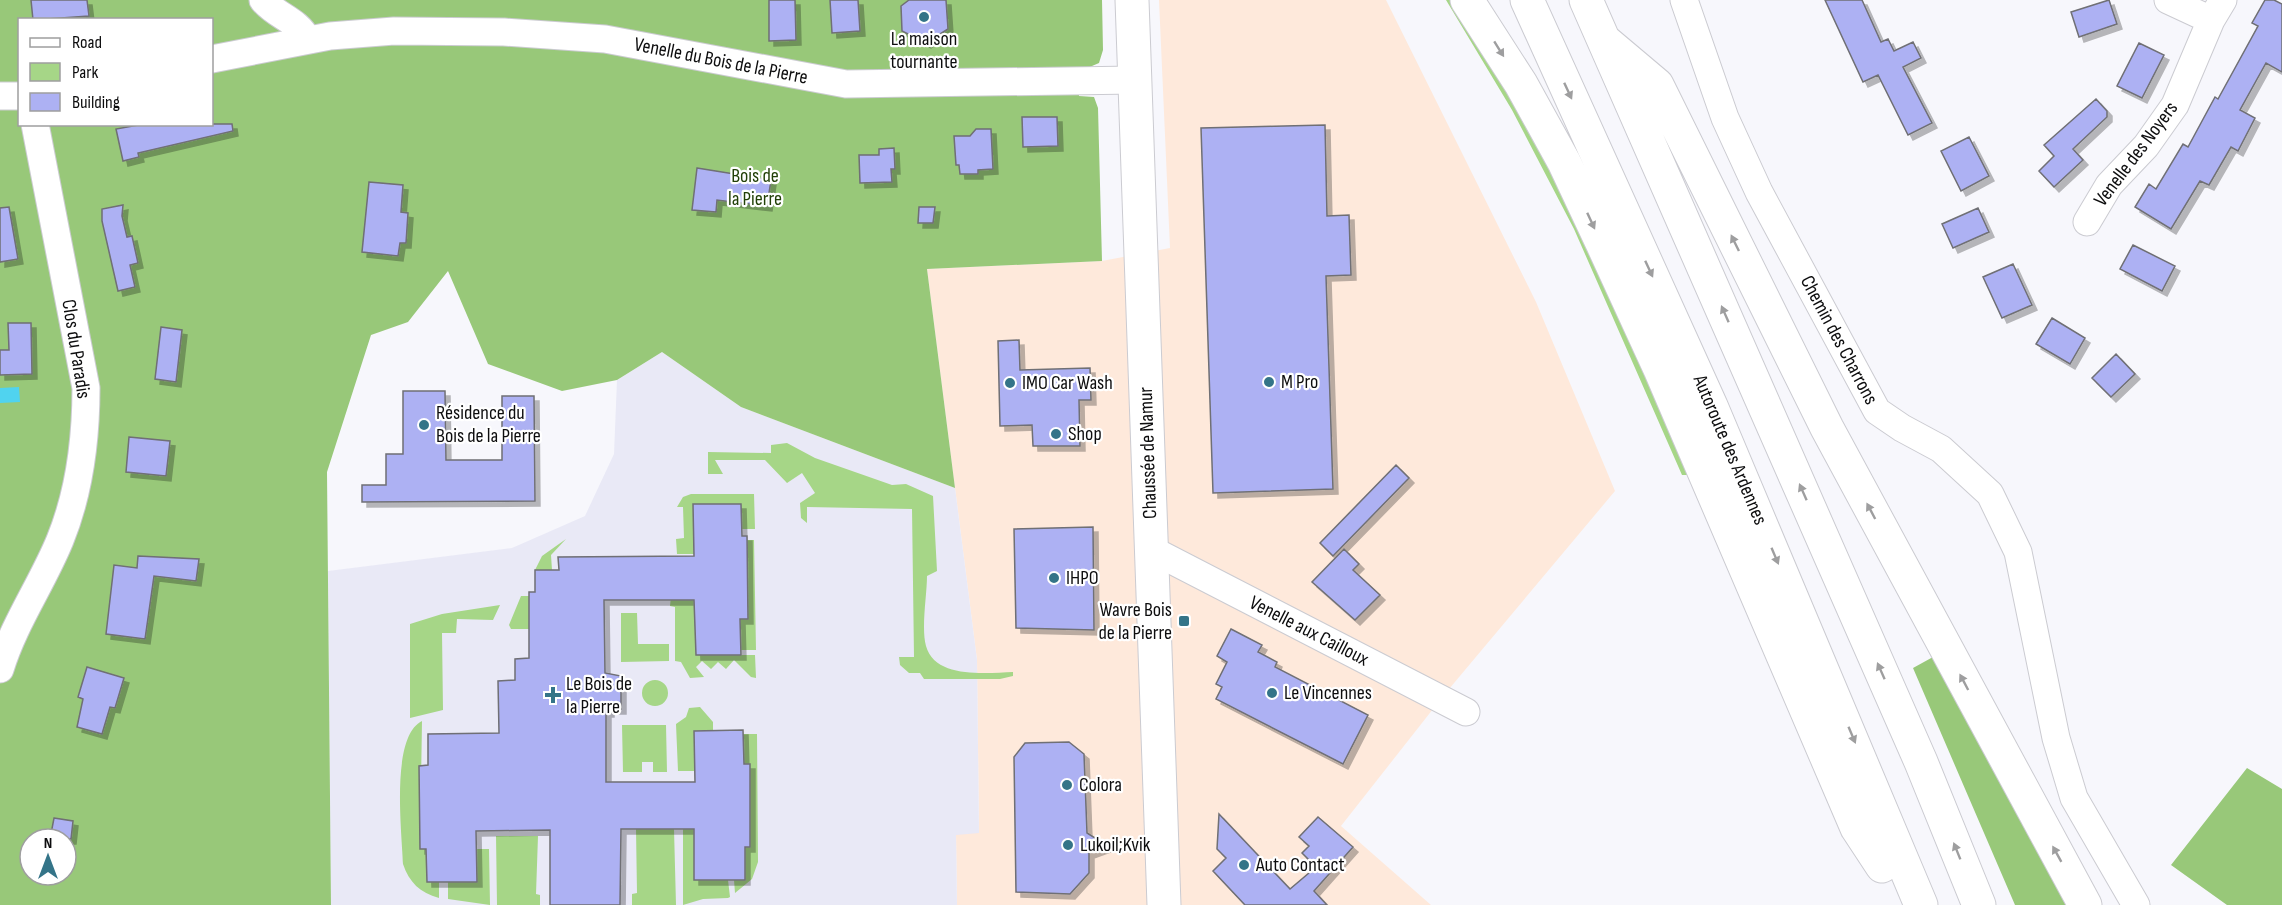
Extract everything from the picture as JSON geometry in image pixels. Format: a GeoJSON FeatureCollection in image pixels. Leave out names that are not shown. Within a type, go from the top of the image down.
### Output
{"type":"FeatureCollection","features":[{"type":"Feature","properties":{"kind":"main road","name":"Chaussée de Namur"},"geometry":{"type":"LineString","coordinates":[[1132,0],[1164,905]]}},
{"type":"Feature","properties":{"kind":"main road"},"geometry":{"type":"LineString","coordinates":[[1467,0],[1521,84],[1564,162],[1660,369],[1857,828],[1882,866]]}},
{"type":"Feature","properties":{"kind":"main road","name":"Autoroute des Ardennes"},"geometry":{"type":"LineString","coordinates":[[1527,0],[1682,340],[1922,905]]}},
{"type":"Feature","properties":{"kind":"main road"},"geometry":{"type":"LineString","coordinates":[[1586,0],[1921,762],[1979,905]]}},
{"type":"Feature","properties":{"kind":"main road"},"geometry":{"type":"LineString","coordinates":[[1606,42],[1657,86],[1827,428],[2085,905]]}},
{"type":"Feature","properties":{"kind":"main road"},"geometry":{"type":"LineString","coordinates":[[1682,340],[1692,418],[1898,905]]}},
{"type":"Feature","properties":{"kind":"street"},"geometry":{"type":"LineString","coordinates":[[263,0],[274,11],[299,28],[307,39]]}},
{"type":"Feature","properties":{"kind":"street","name":"Chemin des Charrons"},"geometry":{"type":"LineString","coordinates":[[1684,0],[1725,118],[1754,181],[1877,411],[1902,428],[1941,449],[1990,494],[2018,552],[2056,738],[2074,798],[2136,905]]}},
{"type":"Feature","properties":{"kind":"street"},"geometry":{"type":"LineString","coordinates":[[2168,0],[2217,10]]}},
{"type":"Feature","properties":{"kind":"street","name":"Venelle des Noyers"},"geometry":{"type":"LineString","coordinates":[[2087,222],[2109,185],[2146,146],[2175,105],[2217,10]]}},
{"type":"Feature","properties":{"kind":"street","name":"Venelle du Bois de la Pierre"},"geometry":{"type":"LineString","coordinates":[[213,59],[307,39],[394,31],[589,36],[846,84],[1135,80]]}},
{"type":"Feature","properties":{"kind":"street"},"geometry":{"type":"LineString","coordinates":[[0,96],[18,96]]}},
{"type":"Feature","properties":{"kind":"street","name":"Clos du Paradis"},"geometry":{"type":"LineString","coordinates":[[0,669],[29,599],[59,540],[80,477],[86,423],[86,388],[35,126]]}},
{"type":"Feature","properties":{"kind":"street","name":"Venelle aux Cailloux"},"geometry":{"type":"LineString","coordinates":[[1152,550],[1466,712]]}},
{"type":"Feature","properties":{"kind":"shaded area"},"geometry":{"type":"Polygon","coordinates":[[[1159,0],[1386,0],[1536,302],[1615,491],[1444,695],[1341,826],[1431,905],[957,905],[956,834],[979,832],[977,660],[927,269],[1102,261],[1170,248],[1159,0]]]}},
{"type":"Feature","properties":{"kind":"shaded area"},"geometry":{"type":"Polygon","coordinates":[[[662,352],[741,407],[955,488],[977,660],[979,833],[956,835],[957,905],[331,905],[328,571],[512,548],[585,516],[614,454],[617,380],[662,352]]]}},
{"type":"Feature","properties":{"kind":"green space","name":"Bois de la Pierre"},"geometry":{"type":"Polygon","coordinates":[[[0,0],[1102,0],[1103,50],[1099,63],[1078,72],[1079,96],[1094,97],[1098,108],[1102,261],[927,269],[955,488],[741,407],[662,352],[617,380],[562,391],[488,364],[448,271],[408,322],[371,335],[327,472],[331,905],[0,905],[0,0]]]}},
{"type":"Feature","properties":{"kind":"green space"},"geometry":{"type":"Polygon","coordinates":[[[1446,0],[1458,0],[1478,32],[1580,228],[1690,475],[1682,475],[1574,229],[1512,110],[1446,0]]]}},
{"type":"Feature","properties":{"kind":"green space"},"geometry":{"type":"Polygon","coordinates":[[[787,443],[815,458],[892,485],[906,484],[933,496],[937,571],[927,576],[924,621],[926,646],[931,657],[950,669],[976,673],[1013,672],[1013,676],[1000,679],[924,679],[920,673],[909,673],[900,665],[899,657],[914,657],[912,509],[807,507],[807,523],[801,518],[800,503],[815,493],[802,473],[787,483],[765,460],[715,460],[723,474],[708,474],[708,452],[771,453],[771,445],[787,443]]]}},
{"type":"Feature","properties":{"kind":"green space"},"geometry":{"type":"Polygon","coordinates":[[[691,494],[754,494],[755,529],[742,529],[741,504],[693,504],[694,554],[677,554],[676,539],[684,538],[683,507],[677,507],[683,497],[691,494]]]}},
{"type":"Feature","properties":{"kind":"green space"},"geometry":{"type":"Polygon","coordinates":[[[566,539],[551,555],[552,570],[535,570],[542,556],[566,539]]]}},
{"type":"Feature","properties":{"kind":"green space"},"geometry":{"type":"Polygon","coordinates":[[[747,540],[754,540],[756,650],[741,650],[740,619],[748,618],[747,540]]]}},
{"type":"Feature","properties":{"kind":"green space"},"geometry":{"type":"Polygon","coordinates":[[[521,596],[530,596],[530,629],[511,629],[509,625],[521,596]]]}},
{"type":"Feature","properties":{"kind":"green space"},"geometry":{"type":"Polygon","coordinates":[[[671,596],[694,596],[696,655],[755,655],[756,678],[751,677],[734,660],[726,669],[718,662],[711,669],[702,661],[696,667],[704,677],[690,678],[681,662],[675,661],[675,607],[670,606],[671,596]]]}},
{"type":"Feature","properties":{"kind":"green space"},"geometry":{"type":"Polygon","coordinates":[[[500,605],[493,620],[457,619],[456,633],[442,633],[443,710],[410,718],[410,624],[442,614],[500,605]]]}},
{"type":"Feature","properties":{"kind":"green space"},"geometry":{"type":"Polygon","coordinates":[[[621,613],[637,613],[638,644],[669,644],[669,661],[621,662],[621,613]]]}},
{"type":"Feature","properties":{"kind":"green space"},"geometry":{"type":"Polygon","coordinates":[[[1933,657],[2071,905],[2015,905],[1913,668],[1933,657]]]}},
{"type":"Feature","properties":{"kind":"green space"},"geometry":{"type":"Polygon","coordinates":[[[655,680],[664,684],[668,693],[664,702],[655,706],[646,702],[642,693],[646,684],[655,680]]]}},
{"type":"Feature","properties":{"kind":"green space"},"geometry":{"type":"Polygon","coordinates":[[[700,707],[713,722],[713,730],[694,731],[694,771],[678,771],[676,724],[686,717],[689,708],[700,707]]]}},
{"type":"Feature","properties":{"kind":"green space"},"geometry":{"type":"Polygon","coordinates":[[[422,721],[420,848],[426,849],[427,882],[439,882],[439,898],[416,886],[408,876],[403,864],[400,809],[402,765],[405,746],[412,730],[422,721]]]}},
{"type":"Feature","properties":{"kind":"green space"},"geometry":{"type":"Polygon","coordinates":[[[622,725],[666,725],[667,772],[653,772],[653,762],[642,762],[642,772],[623,772],[622,725]]]}},
{"type":"Feature","properties":{"kind":"green space"},"geometry":{"type":"Polygon","coordinates":[[[743,734],[757,734],[758,862],[752,879],[735,893],[734,880],[745,879],[745,847],[750,846],[750,765],[744,764],[743,734]]]}},
{"type":"Feature","properties":{"kind":"green space"},"geometry":{"type":"Polygon","coordinates":[[[2247,768],[2282,789],[2282,905],[2227,905],[2171,865],[2247,768]]]}},
{"type":"Feature","properties":{"kind":"green space"},"geometry":{"type":"Polygon","coordinates":[[[683,824],[694,824],[694,880],[728,880],[730,897],[703,899],[683,905],[683,824]]]}},
{"type":"Feature","properties":{"kind":"green space"},"geometry":{"type":"Polygon","coordinates":[[[636,829],[674,829],[676,905],[632,905],[632,894],[637,893],[636,829]]]}},
{"type":"Feature","properties":{"kind":"green space"},"geometry":{"type":"Polygon","coordinates":[[[496,836],[538,836],[536,894],[540,895],[540,905],[497,905],[496,836]]]}},
{"type":"Feature","properties":{"kind":"green space"},"geometry":{"type":"Polygon","coordinates":[[[476,849],[489,849],[490,905],[448,899],[448,882],[476,849]]]}},
{"type":"Feature","properties":{"kind":"water"},"geometry":{"type":"Polygon","coordinates":[[[19,387],[20,402],[0,403],[0,388],[19,387]]]}},
{"type":"Feature","properties":{"kind":"building"},"geometry":{"type":"Polygon","coordinates":[[[31,0],[87,0],[89,16],[33,18],[31,0]]]}},
{"type":"Feature","properties":{"kind":"building"},"geometry":{"type":"Polygon","coordinates":[[[769,0],[795,0],[796,40],[769,41],[769,0]]]}},
{"type":"Feature","properties":{"kind":"building"},"geometry":{"type":"Polygon","coordinates":[[[830,0],[858,0],[860,31],[832,33],[830,0]]]}},
{"type":"Feature","properties":{"kind":"building","name":"La maison tournante"},"geometry":{"type":"Polygon","coordinates":[[[909,0],[946,0],[948,29],[926,43],[902,31],[901,6],[909,0]]]}},
{"type":"Feature","properties":{"kind":"building"},"geometry":{"type":"Polygon","coordinates":[[[1825,0],[1862,0],[1881,42],[1888,39],[1894,51],[1913,42],[1921,58],[1903,67],[1932,123],[1908,135],[1878,75],[1863,82],[1825,0]]]}},
{"type":"Feature","properties":{"kind":"building"},"geometry":{"type":"Polygon","coordinates":[[[2109,0],[2117,24],[2079,37],[2071,12],[2109,0]]]}},
{"type":"Feature","properties":{"kind":"building"},"geometry":{"type":"Polygon","coordinates":[[[2265,0],[2274,0],[2282,4],[2282,72],[2266,63],[2240,110],[2255,118],[2238,151],[2231,147],[2209,185],[2200,181],[2171,229],[2135,207],[2149,184],[2156,189],[2183,144],[2188,147],[2215,97],[2218,99],[2258,26],[2252,23],[2265,0]]]}},
{"type":"Feature","properties":{"kind":"building"},"geometry":{"type":"Polygon","coordinates":[[[2139,43],[2164,55],[2142,98],[2117,86],[2139,43]]]}},
{"type":"Feature","properties":{"kind":"building"},"geometry":{"type":"Polygon","coordinates":[[[2096,99],[2107,111],[2107,117],[2073,149],[2083,160],[2054,187],[2039,171],[2054,156],[2044,145],[2096,99]]]}},
{"type":"Feature","properties":{"kind":"building"},"geometry":{"type":"Polygon","coordinates":[[[1022,117],[1057,117],[1058,146],[1023,147],[1022,117]]]}},
{"type":"Feature","properties":{"kind":"building"},"geometry":{"type":"Polygon","coordinates":[[[232,124],[233,131],[138,153],[139,157],[123,161],[116,129],[133,126],[232,124]]]}},
{"type":"Feature","properties":{"kind":"building","name":"M Pro"},"geometry":{"type":"Polygon","coordinates":[[[1325,125],[1327,216],[1349,215],[1351,275],[1326,276],[1333,489],[1213,493],[1201,128],[1325,125]]]}},
{"type":"Feature","properties":{"kind":"building"},"geometry":{"type":"Polygon","coordinates":[[[976,129],[991,129],[993,169],[978,170],[978,174],[960,174],[959,165],[956,165],[954,136],[970,136],[976,129]]]}},
{"type":"Feature","properties":{"kind":"building"},"geometry":{"type":"Polygon","coordinates":[[[1969,137],[1989,176],[1961,191],[1941,151],[1969,137]]]}},
{"type":"Feature","properties":{"kind":"building"},"geometry":{"type":"Polygon","coordinates":[[[894,148],[895,169],[891,169],[892,182],[860,183],[859,155],[879,155],[879,149],[894,148]]]}},
{"type":"Feature","properties":{"kind":"building"},"geometry":{"type":"Polygon","coordinates":[[[697,168],[771,180],[767,206],[717,200],[716,212],[692,210],[697,168]]]}},
{"type":"Feature","properties":{"kind":"building"},"geometry":{"type":"Polygon","coordinates":[[[369,182],[403,185],[401,212],[408,213],[406,243],[400,243],[398,256],[362,252],[369,182]]]}},
{"type":"Feature","properties":{"kind":"building"},"geometry":{"type":"Polygon","coordinates":[[[123,205],[122,216],[127,237],[132,236],[138,263],[130,265],[135,287],[118,291],[102,221],[102,209],[123,205]]]}},
{"type":"Feature","properties":{"kind":"building"},"geometry":{"type":"Polygon","coordinates":[[[9,207],[18,259],[0,262],[0,208],[9,207]]]}},
{"type":"Feature","properties":{"kind":"building"},"geometry":{"type":"Polygon","coordinates":[[[919,207],[935,207],[933,223],[918,223],[919,207]]]}},
{"type":"Feature","properties":{"kind":"building"},"geometry":{"type":"Polygon","coordinates":[[[1978,208],[1989,232],[1953,248],[1942,224],[1978,208]]]}},
{"type":"Feature","properties":{"kind":"building"},"geometry":{"type":"Polygon","coordinates":[[[2133,245],[2175,266],[2162,291],[2120,269],[2133,245]]]}},
{"type":"Feature","properties":{"kind":"building"},"geometry":{"type":"Polygon","coordinates":[[[2013,264],[2032,305],[2002,318],[1983,277],[2013,264]]]}},
{"type":"Feature","properties":{"kind":"building"},"geometry":{"type":"Polygon","coordinates":[[[2052,318],[2085,338],[2070,364],[2036,344],[2052,318]]]}},
{"type":"Feature","properties":{"kind":"building"},"geometry":{"type":"Polygon","coordinates":[[[8,323],[31,323],[32,374],[0,375],[0,350],[9,350],[8,323]]]}},
{"type":"Feature","properties":{"kind":"building"},"geometry":{"type":"Polygon","coordinates":[[[161,327],[182,330],[176,382],[155,379],[161,327]]]}},
{"type":"Feature","properties":{"kind":"building"},"geometry":{"type":"Polygon","coordinates":[[[1019,340],[1020,370],[1090,368],[1091,400],[1079,400],[1080,446],[1033,446],[1032,425],[1000,426],[998,341],[1019,340]]]}},
{"type":"Feature","properties":{"kind":"building"},"geometry":{"type":"Polygon","coordinates":[[[2116,354],[2135,374],[2111,397],[2092,378],[2116,354]]]}},
{"type":"Feature","properties":{"kind":"building","name":"Résidence du Bois de la Pierre"},"geometry":{"type":"Polygon","coordinates":[[[403,391],[445,391],[446,460],[502,460],[502,396],[534,396],[535,501],[362,502],[362,485],[386,485],[386,454],[403,454],[403,391]]]}},
{"type":"Feature","properties":{"kind":"building"},"geometry":{"type":"Polygon","coordinates":[[[129,437],[170,441],[166,476],[126,472],[129,437]]]}},
{"type":"Feature","properties":{"kind":"building"},"geometry":{"type":"Polygon","coordinates":[[[1396,465],[1409,478],[1333,556],[1320,543],[1396,465]]]}},
{"type":"Feature","properties":{"kind":"building","name":"Le Bois de la Pierre"},"geometry":{"type":"Polygon","coordinates":[[[693,504],[741,504],[742,536],[747,536],[748,619],[740,619],[741,655],[696,655],[694,600],[604,600],[605,673],[621,676],[621,709],[609,709],[609,712],[606,712],[606,782],[695,782],[694,731],[743,730],[744,764],[750,764],[750,847],[745,847],[745,880],[694,880],[694,829],[621,829],[620,905],[550,905],[550,830],[476,831],[477,882],[427,882],[426,849],[420,849],[419,766],[428,765],[428,734],[499,733],[498,681],[515,680],[515,659],[529,658],[529,592],[535,592],[535,570],[559,570],[558,557],[694,556],[693,504]]]}},
{"type":"Feature","properties":{"kind":"building","name":"IHPO"},"geometry":{"type":"Polygon","coordinates":[[[1093,527],[1094,630],[1016,628],[1014,529],[1093,527]]]}},
{"type":"Feature","properties":{"kind":"building"},"geometry":{"type":"Polygon","coordinates":[[[1344,549],[1359,564],[1353,570],[1380,595],[1355,620],[1312,582],[1344,549]]]}},
{"type":"Feature","properties":{"kind":"building"},"geometry":{"type":"Polygon","coordinates":[[[138,556],[199,559],[196,581],[154,576],[145,639],[106,634],[114,565],[137,568],[138,556]]]}},
{"type":"Feature","properties":{"kind":"building","name":"Le Vincennes"},"geometry":{"type":"Polygon","coordinates":[[[1231,629],[1262,645],[1258,652],[1277,662],[1275,667],[1368,715],[1343,764],[1216,699],[1222,687],[1216,684],[1227,662],[1217,656],[1231,629]]]}},
{"type":"Feature","properties":{"kind":"building"},"geometry":{"type":"Polygon","coordinates":[[[87,667],[124,678],[115,708],[110,707],[102,734],[77,727],[83,699],[78,697],[87,667]]]}},
{"type":"Feature","properties":{"kind":"building"},"geometry":{"type":"Polygon","coordinates":[[[1069,742],[1084,754],[1087,833],[1108,846],[1089,853],[1089,873],[1070,894],[1016,892],[1014,757],[1025,743],[1069,742]]]}},
{"type":"Feature","properties":{"kind":"building","name":"Auto Contact"},"geometry":{"type":"Polygon","coordinates":[[[1219,814],[1290,889],[1316,867],[1302,853],[1309,846],[1299,837],[1318,817],[1353,847],[1314,891],[1327,905],[1245,905],[1213,871],[1226,858],[1217,849],[1219,814]]]}},
{"type":"Feature","properties":{"kind":"building"},"geometry":{"type":"Polygon","coordinates":[[[54,818],[73,821],[72,827],[52,827],[54,818]]]}},
{"type":"Feature","properties":{"kind":"place","name":"La maison tournante"},"geometry":{"type":"Point","coordinates":[924,17]}},
{"type":"Feature","properties":{"kind":"place","name":"M Pro"},"geometry":{"type":"Point","coordinates":[1269,382]}},
{"type":"Feature","properties":{"kind":"place","name":"IMO Car Wash"},"geometry":{"type":"Point","coordinates":[1010,383]}},
{"type":"Feature","properties":{"kind":"place","name":"Résidence du Bois de la Pierre"},"geometry":{"type":"Point","coordinates":[424,425]}},
{"type":"Feature","properties":{"kind":"place","name":"Shop"},"geometry":{"type":"Point","coordinates":[1056,434]}},
{"type":"Feature","properties":{"kind":"place","name":"IHPO"},"geometry":{"type":"Point","coordinates":[1054,578]}},
{"type":"Feature","properties":{"kind":"place","name":"Wavre Bois de la Pierre"},"geometry":{"type":"Point","coordinates":[1184,621]}},
{"type":"Feature","properties":{"kind":"place","name":"Le Vincennes"},"geometry":{"type":"Point","coordinates":[1272,693]}},
{"type":"Feature","properties":{"kind":"place","name":"Le Bois de la Pierre"},"geometry":{"type":"Point","coordinates":[553,695]}},
{"type":"Feature","properties":{"kind":"place","name":"Colora"},"geometry":{"type":"Point","coordinates":[1067,785]}},
{"type":"Feature","properties":{"kind":"place","name":"Lukoil;Kvik"},"geometry":{"type":"Point","coordinates":[1068,845]}},
{"type":"Feature","properties":{"kind":"place","name":"Auto Contact"},"geometry":{"type":"Point","coordinates":[1244,865]}}]}
